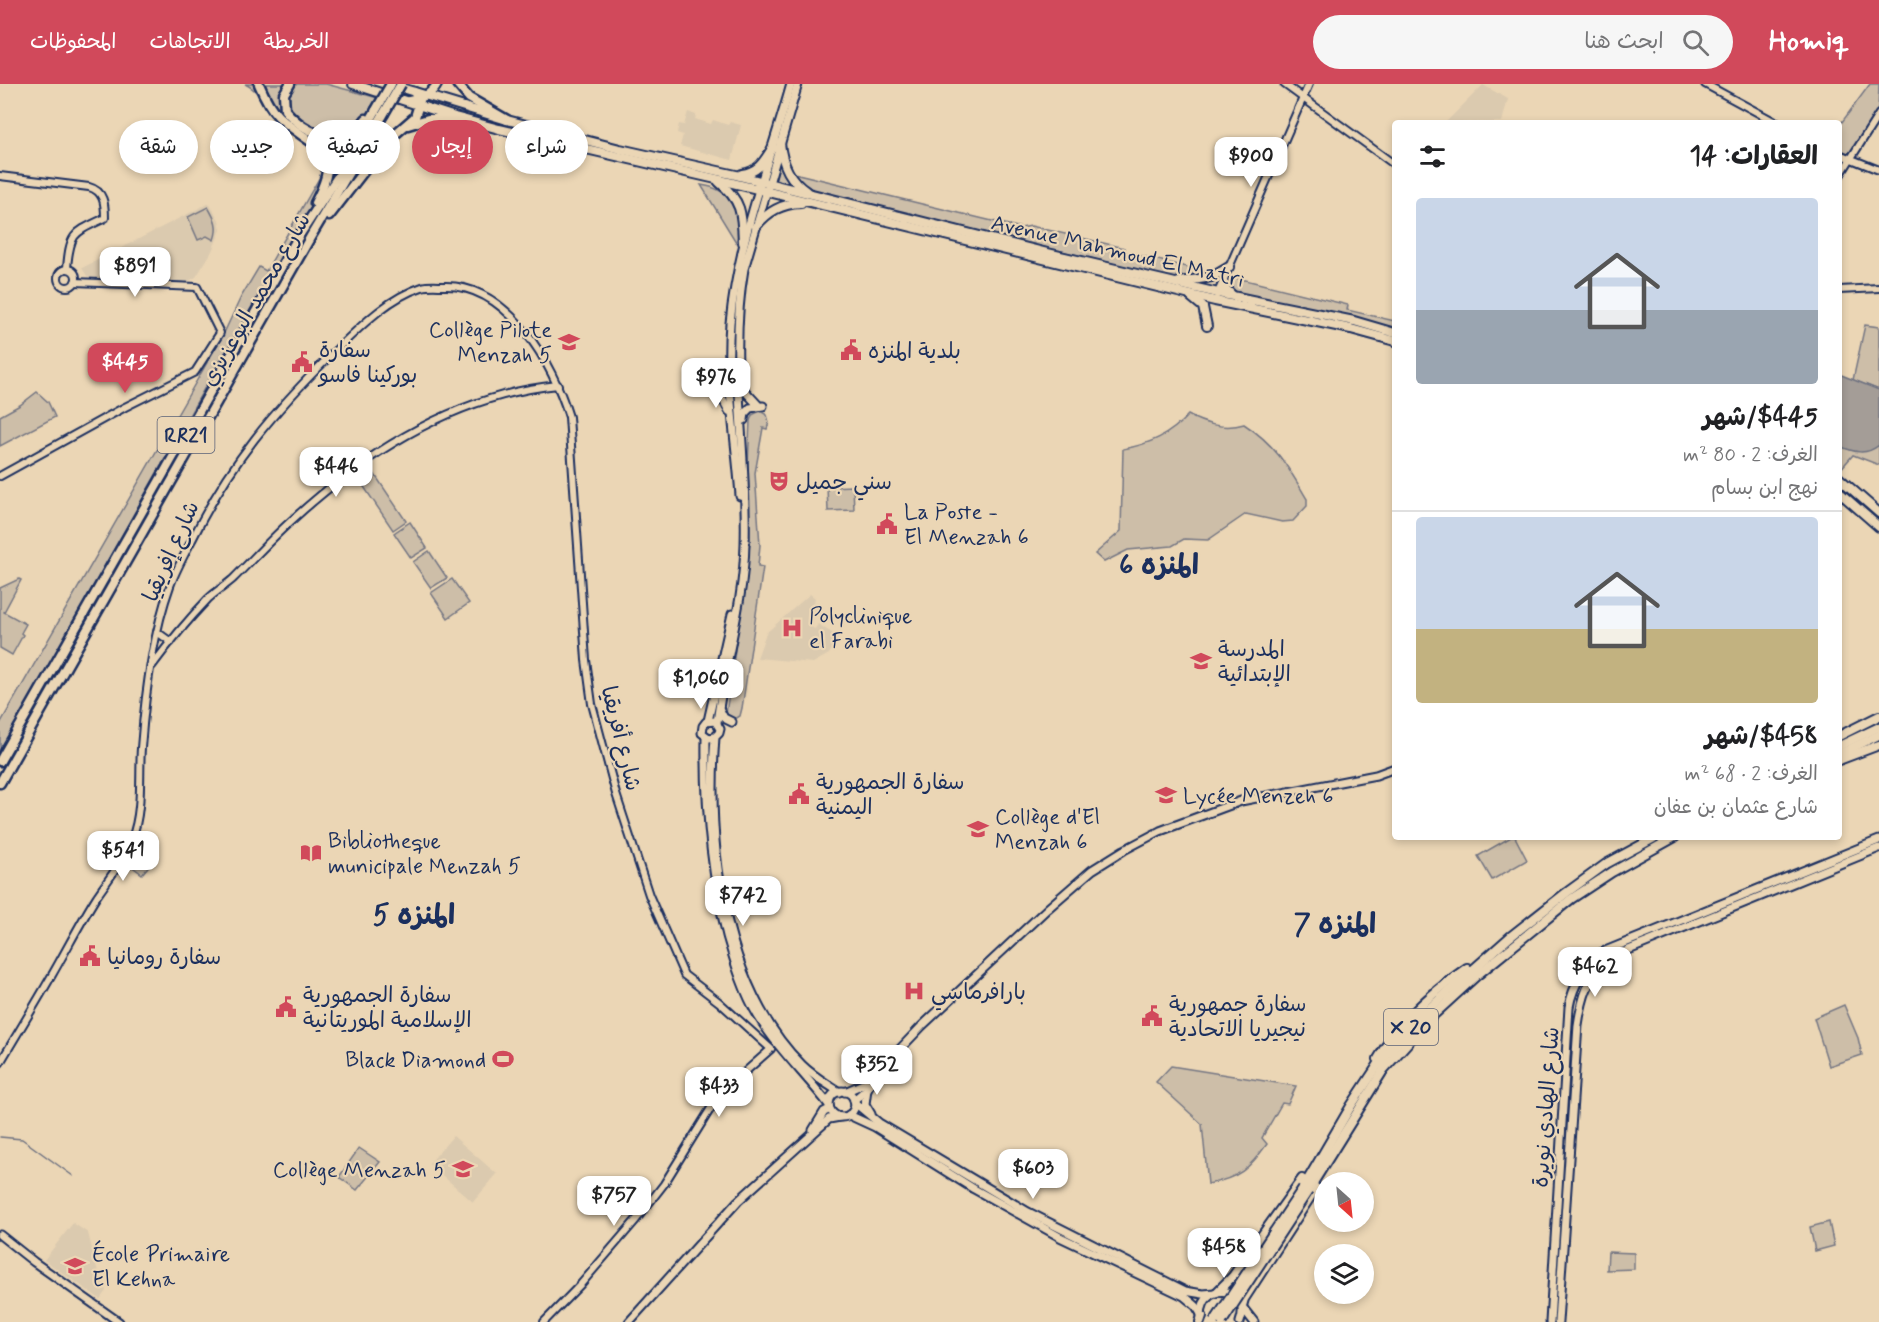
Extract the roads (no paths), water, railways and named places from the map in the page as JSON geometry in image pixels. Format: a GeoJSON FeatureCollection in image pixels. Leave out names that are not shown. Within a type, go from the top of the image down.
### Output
{"type":"FeatureCollection","features":[{"type":"Feature","properties":{"kind":"highway"},"geometry":{"type":"LineString","coordinates":[[259,84],[277,115],[315,145],[324,155],[327,164],[328,176],[325,184],[300,234]]}},
{"type":"Feature","properties":{"kind":"highway"},"geometry":{"type":"LineString","coordinates":[[290,84],[284,94],[285,110],[298,122],[334,138],[350,134],[378,112]]}},
{"type":"Feature","properties":{"kind":"highway"},"geometry":{"type":"LineString","coordinates":[[353,84],[409,101],[420,98],[434,89],[436,84]]}},
{"type":"Feature","properties":{"kind":"highway"},"geometry":{"type":"LineString","coordinates":[[390,84],[462,119],[716,179],[765,187]]}},
{"type":"Feature","properties":{"kind":"highway","name":"شارع محمد البوعزيزي"},"geometry":{"type":"LineString","coordinates":[[0,783],[309,239],[378,112],[390,84]]}},
{"type":"Feature","properties":{"kind":"highway","name":"شارع محمد البوعزيزي"},"geometry":{"type":"LineString","coordinates":[[0,761],[300,234],[378,112],[401,84]]}},
{"type":"Feature","properties":{"kind":"highway"},"geometry":{"type":"LineString","coordinates":[[457,84],[469,98],[507,120]]}},
{"type":"Feature","properties":{"kind":"highway"},"geometry":{"type":"LineString","coordinates":[[420,98],[507,120]]}},
{"type":"Feature","properties":{"kind":"highway"},"geometry":{"type":"LineString","coordinates":[[400,128],[414,117],[420,98]]}},
{"type":"Feature","properties":{"kind":"highway"},"geometry":{"type":"LineString","coordinates":[[400,129],[428,119],[462,119]]}},
{"type":"Feature","properties":{"kind":"highway"},"geometry":{"type":"LineString","coordinates":[[588,140],[736,175],[765,187]]}},
{"type":"Feature","properties":{"kind":"highway"},"geometry":{"type":"LineString","coordinates":[[736,175],[755,171],[776,145],[791,178],[810,193]]}},
{"type":"Feature","properties":{"kind":"highway"},"geometry":{"type":"LineString","coordinates":[[309,239],[361,174]]}},
{"type":"Feature","properties":{"kind":"highway"},"geometry":{"type":"LineString","coordinates":[[716,179],[729,190],[739,205],[743,242]]}},
{"type":"Feature","properties":{"kind":"highway","name":"Avenue Mahmoud El Matri"},"geometry":{"type":"LineString","coordinates":[[765,187],[810,193],[894,216],[1171,282],[1250,308],[1351,329],[1392,340]]}},
{"type":"Feature","properties":{"kind":"highway","name":"Avenue Mahmoud El Matri"},"geometry":{"type":"LineString","coordinates":[[765,187],[811,203],[1188,294],[1233,296],[1335,317],[1392,332]]}},
{"type":"Feature","properties":{"kind":"highway"},"geometry":{"type":"LineString","coordinates":[[756,226],[766,215],[777,208],[811,203]]}},
{"type":"Feature","properties":{"kind":"highway"},"geometry":{"type":"LineString","coordinates":[[1171,282],[1212,277],[1229,267]]}},
{"type":"Feature","properties":{"kind":"highway"},"geometry":{"type":"LineString","coordinates":[[1223,281],[1226,289],[1233,296]]}},
{"type":"Feature","properties":{"kind":"highway"},"geometry":{"type":"LineString","coordinates":[[1188,294],[1203,307],[1207,326]]}},
{"type":"Feature","properties":{"kind":"highway"},"geometry":{"type":"LineString","coordinates":[[1842,480],[1879,513]]}},
{"type":"Feature","properties":{"kind":"highway"},"geometry":{"type":"LineString","coordinates":[[1842,495],[1879,527]]}},
{"type":"Feature","properties":{"kind":"highway"},"geometry":{"type":"LineString","coordinates":[[1842,734],[1879,716]]}},
{"type":"Feature","properties":{"kind":"highway"},"geometry":{"type":"LineString","coordinates":[[1842,746],[1879,727]]}},
{"type":"Feature","properties":{"kind":"highway"},"geometry":{"type":"LineString","coordinates":[[1842,753],[1879,735]]}},
{"type":"Feature","properties":{"kind":"highway"},"geometry":{"type":"LineString","coordinates":[[1842,759],[1879,743]]}},
{"type":"Feature","properties":{"kind":"highway","name":"X 20"},"geometry":{"type":"LineString","coordinates":[[1222,1322],[1354,1108],[1384,1069],[1430,1018],[1560,903],[1606,864],[1650,840]]}},
{"type":"Feature","properties":{"kind":"highway","name":"X 20"},"geometry":{"type":"LineString","coordinates":[[1569,896],[1670,840]]}},
{"type":"Feature","properties":{"kind":"highway","name":"X 20"},"geometry":{"type":"LineString","coordinates":[[1354,1108],[1358,1095],[1378,1065],[1425,1011],[1510,937],[1560,903]]}},
{"type":"Feature","properties":{"kind":"highway"},"geometry":{"type":"LineString","coordinates":[[1216,1292],[1240,1267],[1299,1185],[1324,1141],[1354,1108]]}},
{"type":"Feature","properties":{"kind":"highway"},"geometry":{"type":"LineString","coordinates":[[1242,1307],[1244,1299],[1340,1149],[1354,1108]]}},
{"type":"Feature","properties":{"kind":"highway","name":"X 20"},"geometry":{"type":"LineString","coordinates":[[1214,1322],[1305,1190]]}},
{"type":"Feature","properties":{"kind":"main road"},"geometry":{"type":"LineString","coordinates":[[791,84],[744,269],[737,329],[745,544],[738,604],[719,707],[717,723],[720,731],[715,737],[712,802],[714,843],[724,901],[741,966],[758,1004],[782,1043],[802,1066],[842,1092],[879,1123],[1028,1212],[1185,1291],[1203,1294],[1229,1293],[1235,1296],[1254,1322]]}},
{"type":"Feature","properties":{"kind":"main road"},"geometry":{"type":"LineString","coordinates":[[776,145],[798,84]]}},
{"type":"Feature","properties":{"kind":"main road"},"geometry":{"type":"LineString","coordinates":[[765,187],[743,242],[730,324],[734,426],[741,504],[740,562],[734,605],[708,721],[702,728],[706,737],[706,796],[712,869],[737,969],[751,1003],[781,1050],[834,1114],[840,1117]]}},
{"type":"Feature","properties":{"kind":"main road"},"geometry":{"type":"LineString","coordinates":[[730,356],[720,380],[702,386],[721,396],[734,426]]}},
{"type":"Feature","properties":{"kind":"main road"},"geometry":{"type":"LineString","coordinates":[[739,374],[745,391],[761,405],[747,410],[742,432]]}},
{"type":"Feature","properties":{"kind":"main road"},"geometry":{"type":"LineString","coordinates":[[719,707],[724,718],[732,722]]}},
{"type":"Feature","properties":{"kind":"main road"},"geometry":{"type":"LineString","coordinates":[[708,721],[717,723]]}},
{"type":"Feature","properties":{"kind":"main road"},"geometry":{"type":"LineString","coordinates":[[706,737],[715,737]]}},
{"type":"Feature","properties":{"kind":"main road"},"geometry":{"type":"LineString","coordinates":[[810,1135],[824,1112],[830,1107],[831,1098],[863,1084],[878,1072],[922,1026],[1092,870],[1160,831],[1241,801],[1376,776],[1392,769]]}},
{"type":"Feature","properties":{"kind":"main road","name":"شارع الهادي نويرة"},"geometry":{"type":"LineString","coordinates":[[1550,1322],[1569,1007],[1573,991],[1584,971],[1605,951],[1879,840]]}},
{"type":"Feature","properties":{"kind":"main road","name":"شارع الهادي نويرة"},"geometry":{"type":"LineString","coordinates":[[1558,1322],[1578,1025],[1581,999],[1592,977],[1609,958],[1879,848]]}},
{"type":"Feature","properties":{"kind":"main road"},"geometry":{"type":"LineString","coordinates":[[629,1322],[738,1201],[829,1119],[849,1115],[854,1110],[854,1101],[867,1089],[878,1072]]}},
{"type":"Feature","properties":{"kind":"main road"},"geometry":{"type":"LineString","coordinates":[[867,1089],[865,1104],[879,1123]]}},
{"type":"Feature","properties":{"kind":"main road"},"geometry":{"type":"LineString","coordinates":[[849,1115],[875,1127],[975,1189],[1060,1237],[1184,1296],[1196,1306],[1202,1319]]}},
{"type":"Feature","properties":{"kind":"main road"},"geometry":{"type":"LineString","coordinates":[[0,1235],[109,1319],[118,1322]]}},
{"type":"Feature","properties":{"kind":"main road"},"geometry":{"type":"LineString","coordinates":[[1202,1319],[1204,1301],[1216,1292]]}},
{"type":"Feature","properties":{"kind":"main road"},"geometry":{"type":"LineString","coordinates":[[1240,1322],[1242,1307]]}},
{"type":"Feature","properties":{"kind":"street"},"geometry":{"type":"LineString","coordinates":[[1284,84],[1392,163]]}},
{"type":"Feature","properties":{"kind":"street"},"geometry":{"type":"LineString","coordinates":[[1216,297],[1309,84]]}},
{"type":"Feature","properties":{"kind":"street"},"geometry":{"type":"LineString","coordinates":[[1705,84],[1771,120]]}},
{"type":"Feature","properties":{"kind":"street"},"geometry":{"type":"LineString","coordinates":[[1842,173],[1879,114]]}},
{"type":"Feature","properties":{"kind":"street"},"geometry":{"type":"LineString","coordinates":[[1842,155],[1879,170]]}},
{"type":"Feature","properties":{"kind":"street"},"geometry":{"type":"LineString","coordinates":[[0,176],[89,187],[96,189],[102,196],[105,218],[81,230],[72,238],[67,268]]}},
{"type":"Feature","properties":{"kind":"street"},"geometry":{"type":"LineString","coordinates":[[67,268],[74,271],[75,282]]}},
{"type":"Feature","properties":{"kind":"street"},"geometry":{"type":"LineString","coordinates":[[0,476],[125,407],[195,372],[220,333],[197,288],[75,282],[66,287],[59,284],[58,273],[67,268]]}},
{"type":"Feature","properties":{"kind":"street","name":"شارع إفريقيا"},"geometry":{"type":"LineString","coordinates":[[0,1064],[98,895],[124,856],[132,838],[137,816],[141,746],[151,668],[157,632],[176,571],[209,506],[244,451],[276,411],[356,331],[392,302],[423,286],[465,287],[484,295],[510,316],[528,335],[542,354],[558,385]]}},
{"type":"Feature","properties":{"kind":"street"},"geometry":{"type":"LineString","coordinates":[[1842,290],[1879,288]]}},
{"type":"Feature","properties":{"kind":"street"},"geometry":{"type":"LineString","coordinates":[[151,668],[209,598],[231,581],[291,521],[328,489],[378,452],[403,436],[474,405],[534,387],[558,385]]}},
{"type":"Feature","properties":{"kind":"street","name":"شارع أفريقيا"},"geometry":{"type":"LineString","coordinates":[[544,1322],[636,1220],[664,1184],[711,1108],[737,1079],[771,1049],[719,1002],[684,975],[649,895],[616,794],[592,704],[586,660],[572,429],[558,385]]}},
{"type":"Feature","properties":{"kind":"street"},"geometry":{"type":"LineString","coordinates":[[157,632],[171,642]]}},
{"type":"Feature","properties":{"kind":"waterway"},"geometry":{"type":"LineString","coordinates":[[0,1137],[22,1139],[73,1176]]}},
{"type":"Feature","properties":{"kind":"place","name":"Collège Pilote Menzah 5"},"geometry":{"type":"Point","coordinates":[569,342]}},
{"type":"Feature","properties":{"kind":"place","name":"بلدية المنزه"},"geometry":{"type":"Point","coordinates":[851,350]}},
{"type":"Feature","properties":{"kind":"place","name":"سفارة بوركينا فاسو"},"geometry":{"type":"Point","coordinates":[302,362]}},
{"type":"Feature","properties":{"kind":"place","name":"سني جميل"},"geometry":{"type":"Point","coordinates":[779,481]}},
{"type":"Feature","properties":{"kind":"place","name":"La Poste - El Menzah 6"},"geometry":{"type":"Point","coordinates":[887,524]}},
{"type":"Feature","properties":{"kind":"place","name":"Polyclinique el Farabi"},"geometry":{"type":"Point","coordinates":[792,628]}},
{"type":"Feature","properties":{"kind":"place","name":"المدرسة الإبتدائية"},"geometry":{"type":"Point","coordinates":[1201,661]}},
{"type":"Feature","properties":{"kind":"place","name":"سفارة الجمهورية اليمنية"},"geometry":{"type":"Point","coordinates":[799,794]}},
{"type":"Feature","properties":{"kind":"place","name":"Lycée Menzeh 6"},"geometry":{"type":"Point","coordinates":[1166,795]}},
{"type":"Feature","properties":{"kind":"place","name":"Collège d'El Menzah 6"},"geometry":{"type":"Point","coordinates":[978,829]}},
{"type":"Feature","properties":{"kind":"place","name":"Bibliotheque municipale Menzah 5"},"geometry":{"type":"Point","coordinates":[311,853]}},
{"type":"Feature","properties":{"kind":"place","name":"سفارة رومانيا"},"geometry":{"type":"Point","coordinates":[90,956]}},
{"type":"Feature","properties":{"kind":"place","name":"بارافرماسي"},"geometry":{"type":"Point","coordinates":[914,991]}},
{"type":"Feature","properties":{"kind":"place","name":"سفارة الجمهورية الإسلامية الموريتانية"},"geometry":{"type":"Point","coordinates":[286,1007]}},
{"type":"Feature","properties":{"kind":"place","name":"سفارة جمهورية نيجيريا الاتحادية"},"geometry":{"type":"Point","coordinates":[1152,1016]}},
{"type":"Feature","properties":{"kind":"place","name":"Black Diamond"},"geometry":{"type":"Point","coordinates":[503,1059]}},
{"type":"Feature","properties":{"kind":"place","name":"Collège Menzah 5"},"geometry":{"type":"Point","coordinates":[463,1169]}},
{"type":"Feature","properties":{"kind":"place","name":"École Primaire El Kehna"},"geometry":{"type":"Point","coordinates":[75,1266]}},
{"type":"Feature","properties":{"kind":"district","name":"المنزه 6"},"geometry":{"type":"Point","coordinates":[1159,564]}},
{"type":"Feature","properties":{"kind":"district","name":"المنزه 5"},"geometry":{"type":"Point","coordinates":[414,914]}},
{"type":"Feature","properties":{"kind":"district","name":"المنزه 7"},"geometry":{"type":"Point","coordinates":[1335,923]}}]}
